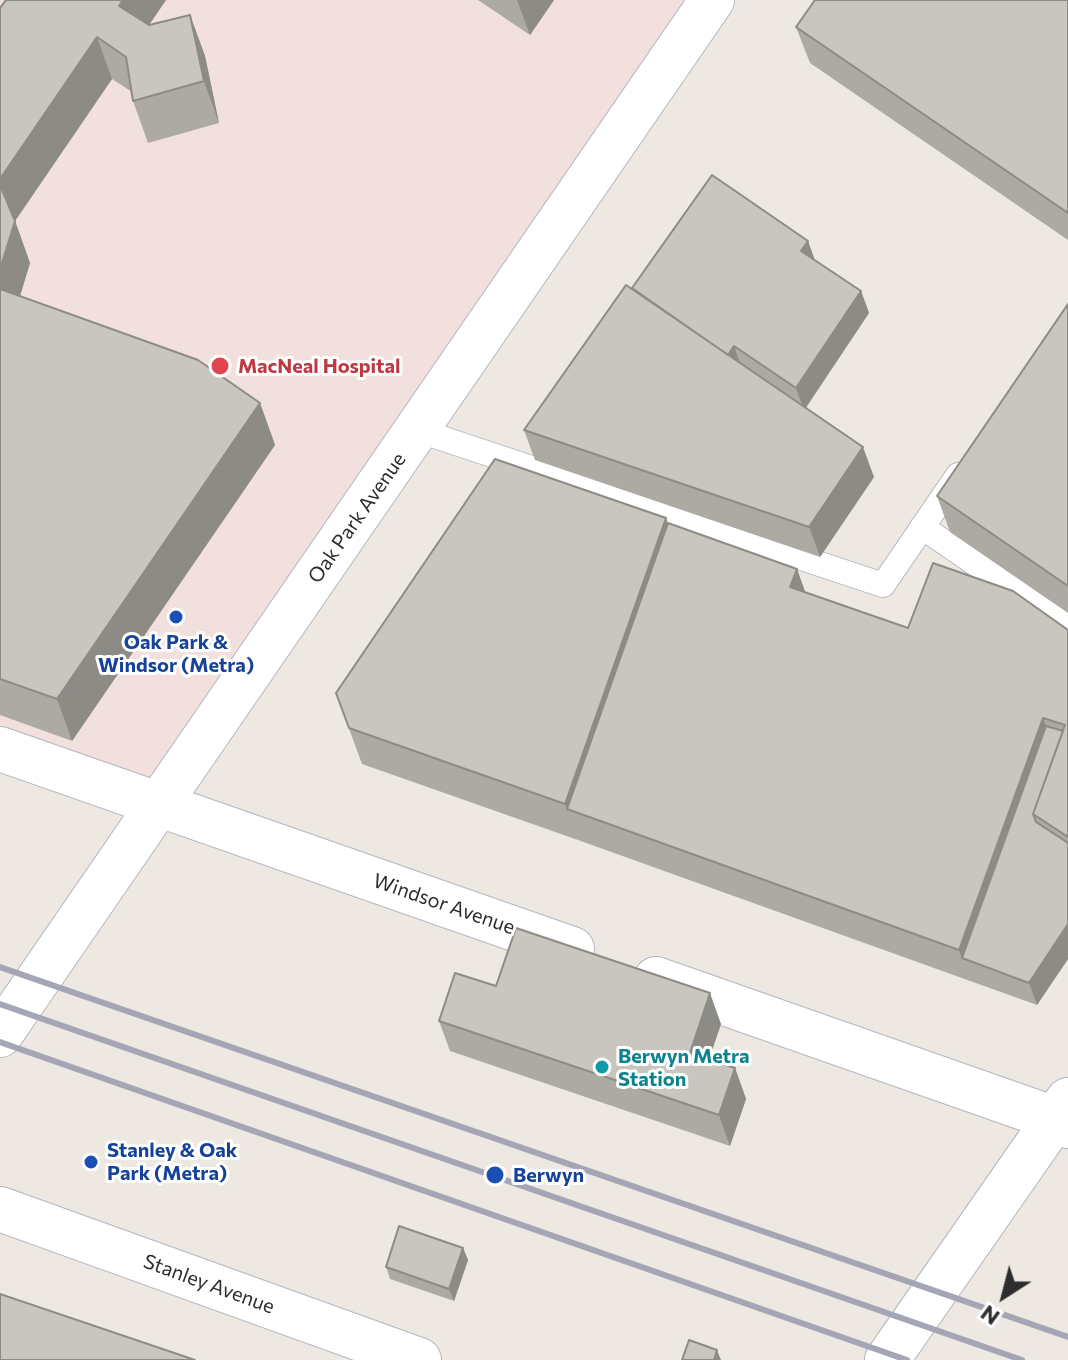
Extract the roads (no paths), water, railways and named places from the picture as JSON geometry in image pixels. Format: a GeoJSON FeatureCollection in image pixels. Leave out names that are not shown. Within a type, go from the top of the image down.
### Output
{"type":"FeatureCollection","features":[{"type":"Feature","properties":{"kind":"street","name":"Oak Park Avenue"},"geometry":{"type":"LineString","coordinates":[[0,1035],[712,0]]}},
{"type":"Feature","properties":{"kind":"street","name":"Windsor Avenue"},"geometry":{"type":"LineString","coordinates":[[0,749],[613,964],[1064,1115]]}},
{"type":"Feature","properties":{"kind":"street"},"geometry":{"type":"LineString","coordinates":[[887,1360],[1064,1115]]}},
{"type":"Feature","properties":{"kind":"street","name":"Stanley Avenue"},"geometry":{"type":"LineString","coordinates":[[0,1209],[419,1360]]}},
{"type":"Feature","properties":{"kind":"lane"},"geometry":{"type":"LineString","coordinates":[[417,430],[883,585],[974,452]]}},
{"type":"Feature","properties":{"kind":"lane"},"geometry":{"type":"LineString","coordinates":[[922,527],[1068,627]]}},
{"type":"Feature","properties":{"kind":"railway"},"geometry":{"type":"LineString","coordinates":[[0,967],[1068,1337]]}},
{"type":"Feature","properties":{"kind":"railway"},"geometry":{"type":"LineString","coordinates":[[0,1004],[1022,1360]]}},
{"type":"Feature","properties":{"kind":"railway"},"geometry":{"type":"LineString","coordinates":[[0,1042],[907,1360]]}},
{"type":"Feature","properties":{"kind":"place","name":"MacNeal Hospital"},"geometry":{"type":"Point","coordinates":[220,366]}},
{"type":"Feature","properties":{"kind":"place","name":"Oak Park & Windsor (Metra)"},"geometry":{"type":"Point","coordinates":[176,617]}},
{"type":"Feature","properties":{"kind":"place","name":"Berwyn Metra Station"},"geometry":{"type":"Point","coordinates":[602,1067]}},
{"type":"Feature","properties":{"kind":"place","name":"Stanley & Oak Park (Metra)"},"geometry":{"type":"Point","coordinates":[91,1162]}},
{"type":"Feature","properties":{"kind":"place","name":"Berwyn"},"geometry":{"type":"Point","coordinates":[495,1175]}}]}
